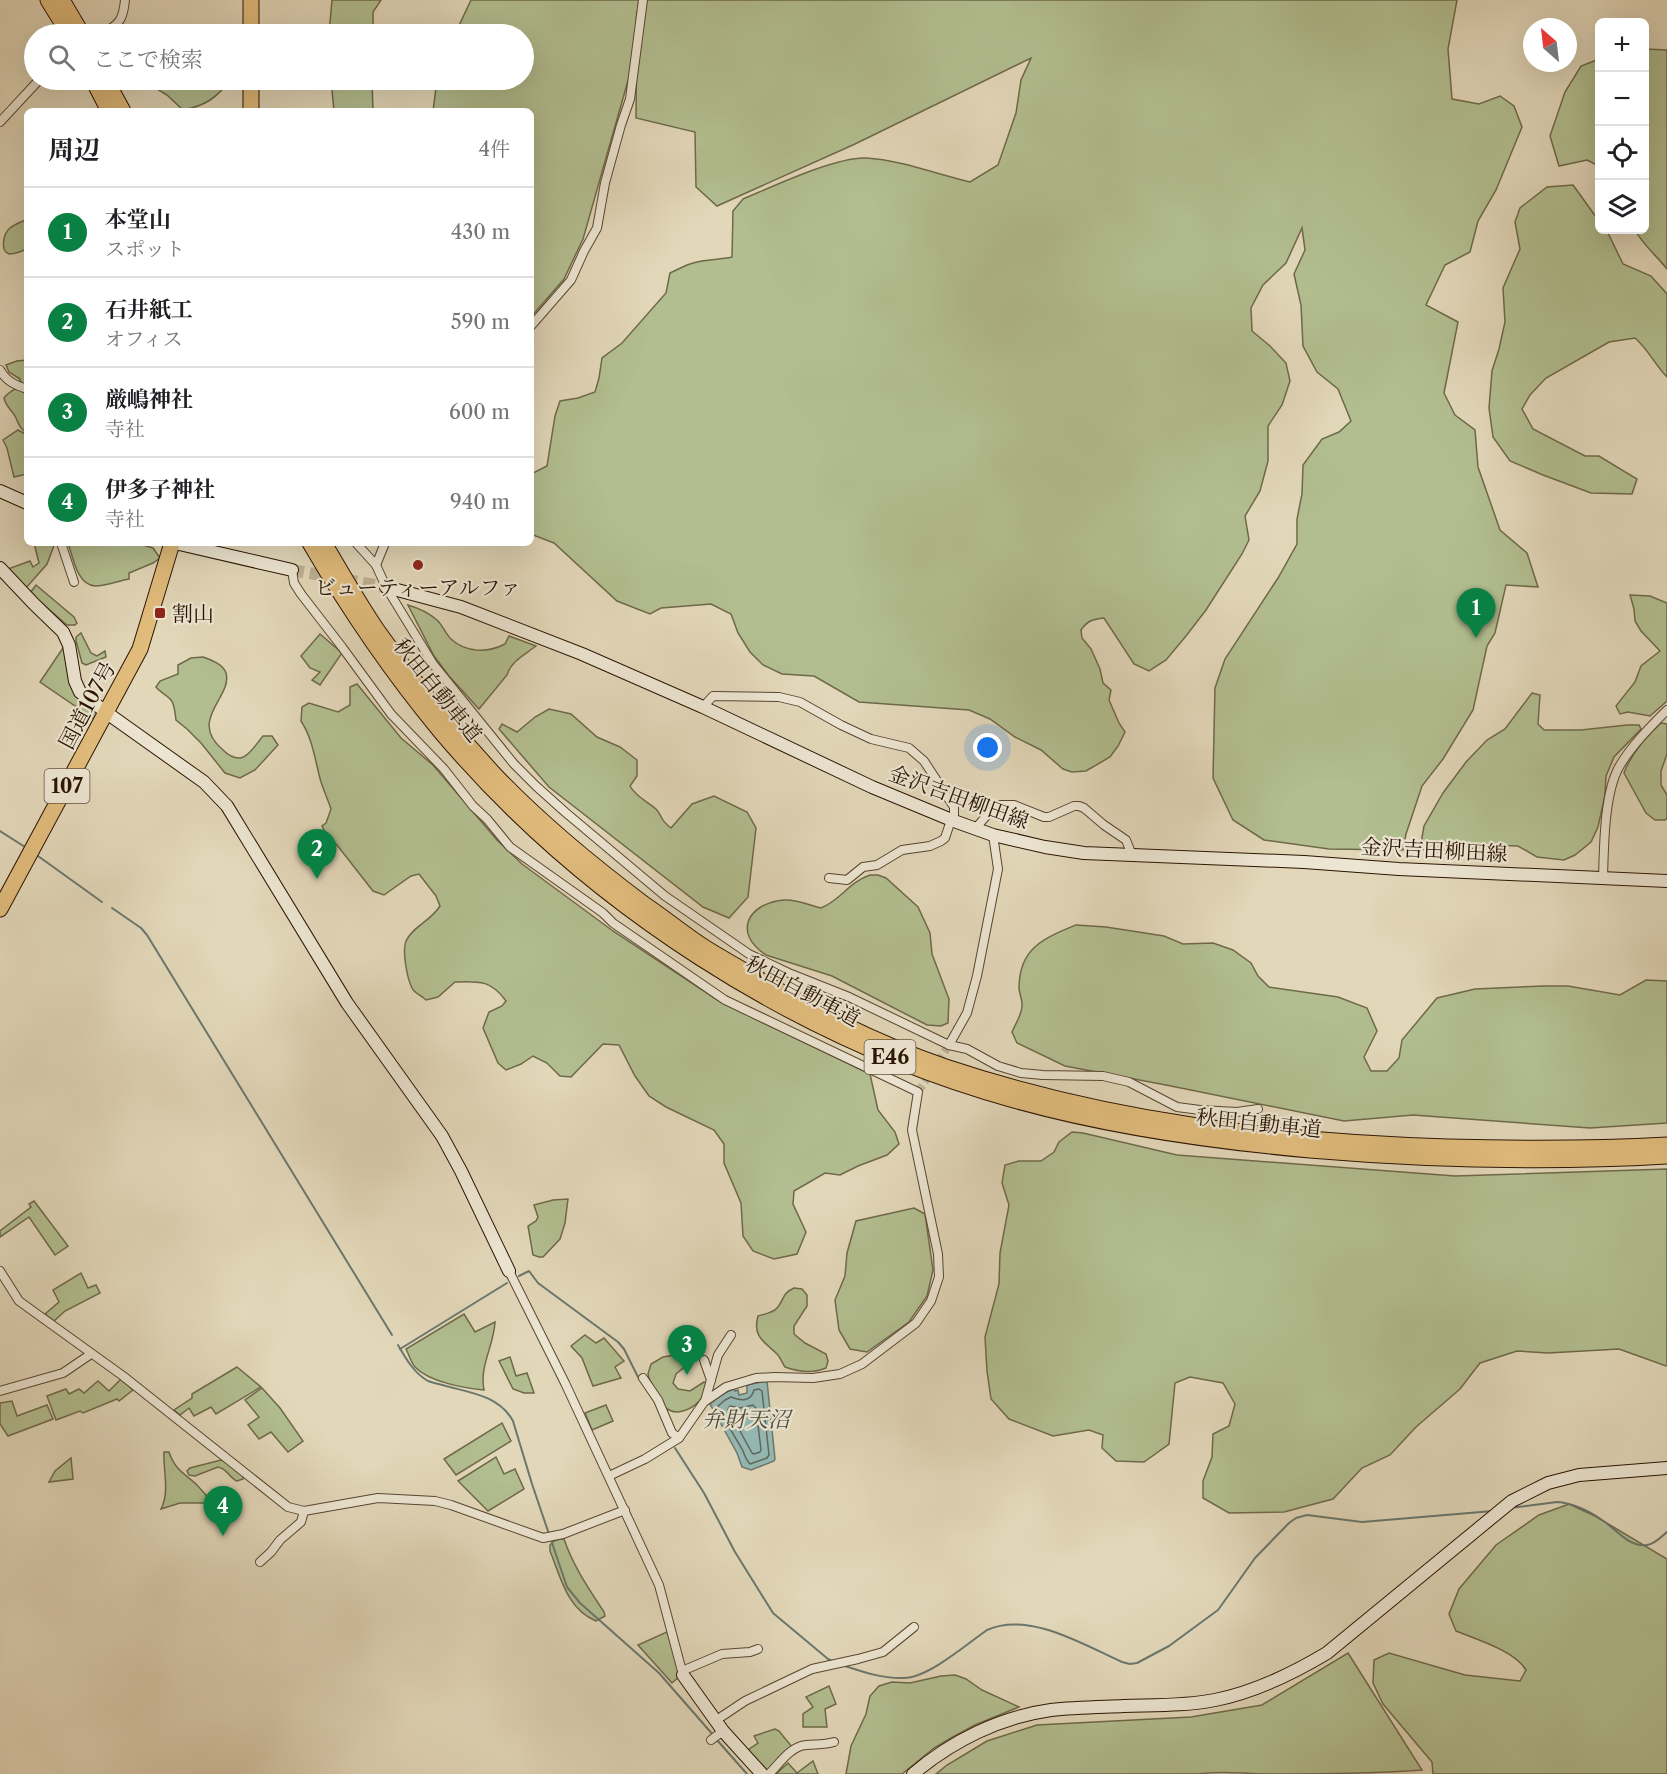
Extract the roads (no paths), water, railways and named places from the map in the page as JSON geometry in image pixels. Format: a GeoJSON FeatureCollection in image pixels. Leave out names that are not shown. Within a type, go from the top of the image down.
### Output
{"type":"FeatureCollection","features":[{"type":"Feature","properties":{"kind":"highway"},"geometry":{"type":"LineString","coordinates":[[48,0],[63,24]]}},
{"type":"Feature","properties":{"kind":"highway"},"geometry":{"type":"LineString","coordinates":[[62,0],[76,24]]}},
{"type":"Feature","properties":{"kind":"highway"},"geometry":{"type":"LineString","coordinates":[[250,0],[250,24]]}},
{"type":"Feature","properties":{"kind":"highway"},"geometry":{"type":"LineString","coordinates":[[98,90],[108,108]]}},
{"type":"Feature","properties":{"kind":"highway"},"geometry":{"type":"LineString","coordinates":[[111,90],[121,108]]}},
{"type":"Feature","properties":{"kind":"highway"},"geometry":{"type":"LineString","coordinates":[[251,90],[251,108]]}},
{"type":"Feature","properties":{"kind":"highway","name":"国道107号"},"geometry":{"type":"LineString","coordinates":[[0,909],[140,649],[172,546]]}},
{"type":"Feature","properties":{"kind":"highway","name":"秋田自動車道"},"geometry":{"type":"LineString","coordinates":[[312,546],[369,639],[441,732],[540,834],[597,884],[694,954],[777,1004],[861,1045],[938,1076],[1012,1100],[1085,1118],[1167,1133],[1248,1144],[1408,1157],[1580,1159],[1667,1156]]}},
{"type":"Feature","properties":{"kind":"highway","name":"秋田自動車道"},"geometry":{"type":"LineString","coordinates":[[326,546],[378,632],[450,725],[498,778],[548,826],[605,875],[701,946],[783,994],[865,1035],[942,1066],[1014,1089],[1088,1107],[1215,1129],[1328,1141],[1410,1146],[1581,1148],[1667,1145]]}},
{"type":"Feature","properties":{"kind":"street"},"geometry":{"type":"LineString","coordinates":[[116,24],[124,15],[125,0]]}},
{"type":"Feature","properties":{"kind":"street"},"geometry":{"type":"LineString","coordinates":[[534,323],[571,280],[597,228],[605,183],[630,99],[643,0]]}},
{"type":"Feature","properties":{"kind":"street"},"geometry":{"type":"LineString","coordinates":[[0,122],[30,90]]}},
{"type":"Feature","properties":{"kind":"street"},"geometry":{"type":"LineString","coordinates":[[0,370],[9,381],[24,388]]}},
{"type":"Feature","properties":{"kind":"street"},"geometry":{"type":"LineString","coordinates":[[0,491],[24,502]]}},
{"type":"Feature","properties":{"kind":"street"},"geometry":{"type":"LineString","coordinates":[[62,546],[74,582]]}},
{"type":"Feature","properties":{"kind":"street"},"geometry":{"type":"LineString","coordinates":[[186,546],[292,570],[294,583],[301,594],[391,714],[444,768],[473,806],[510,847],[603,913],[613,923],[725,1000],[918,1092],[912,1130],[938,1254],[939,1277],[931,1301],[916,1323],[862,1364],[840,1374],[813,1378],[756,1378],[726,1388],[704,1402]]}},
{"type":"Feature","properties":{"kind":"street"},"geometry":{"type":"LineString","coordinates":[[359,546],[376,566],[386,587],[433,664],[514,764],[566,812],[665,896],[749,954],[849,997],[949,1044],[967,1049],[998,1066],[1021,1073],[1103,1076],[1129,1082],[1177,1107],[1238,1112],[1258,1109]]}},
{"type":"Feature","properties":{"kind":"street"},"geometry":{"type":"LineString","coordinates":[[376,566],[384,546]]}},
{"type":"Feature","properties":{"kind":"street"},"geometry":{"type":"LineString","coordinates":[[0,568],[63,632],[69,645],[75,681],[80,692],[204,782],[227,806],[347,1003],[442,1136],[609,1476],[659,1585],[683,1673],[719,1729],[762,1774]]}},
{"type":"Feature","properties":{"kind":"street","name":"金沢吉田柳田線"},"geometry":{"type":"LineString","coordinates":[[386,587],[460,607],[582,654],[703,707],[862,782],[953,820],[993,835],[1045,847],[1084,853],[1667,880]]}},
{"type":"Feature","properties":{"kind":"street"},"geometry":{"type":"LineString","coordinates":[[703,707],[713,696],[779,697],[800,702],[871,739],[909,748],[924,762],[954,807],[953,820],[945,838],[930,846],[902,850],[877,865],[863,867],[847,880],[829,879]]}},
{"type":"Feature","properties":{"kind":"street"},"geometry":{"type":"LineString","coordinates":[[1603,878],[1606,826],[1611,790],[1618,769],[1633,748],[1667,710]]}},
{"type":"Feature","properties":{"kind":"street"},"geometry":{"type":"LineString","coordinates":[[975,829],[1000,805],[1014,805],[1044,817],[1079,806],[1126,840],[1132,855]]}},
{"type":"Feature","properties":{"kind":"street"},"geometry":{"type":"LineString","coordinates":[[949,1044],[967,1013],[977,976],[998,869],[993,835]]}},
{"type":"Feature","properties":{"kind":"street"},"geometry":{"type":"LineString","coordinates":[[0,1271],[19,1301],[131,1383],[288,1507],[304,1511],[378,1498],[435,1502],[451,1505],[544,1537],[625,1510]]}},
{"type":"Feature","properties":{"kind":"street"},"geometry":{"type":"LineString","coordinates":[[609,1476],[645,1459],[679,1438],[704,1402],[718,1355],[731,1335]]}},
{"type":"Feature","properties":{"kind":"street"},"geometry":{"type":"LineString","coordinates":[[0,1391],[63,1373],[91,1354]]}},
{"type":"Feature","properties":{"kind":"street"},"geometry":{"type":"LineString","coordinates":[[704,1360],[711,1380]]}},
{"type":"Feature","properties":{"kind":"street"},"geometry":{"type":"LineString","coordinates":[[643,1378],[658,1400],[672,1433],[679,1438]]}},
{"type":"Feature","properties":{"kind":"street"},"geometry":{"type":"LineString","coordinates":[[913,1774],[936,1755],[973,1734],[1010,1719],[1050,1710],[1214,1701],[1246,1692],[1305,1666],[1327,1653],[1512,1501],[1548,1483],[1579,1476],[1667,1468]]}},
{"type":"Feature","properties":{"kind":"street"},"geometry":{"type":"LineString","coordinates":[[260,1562],[301,1522],[304,1511]]}},
{"type":"Feature","properties":{"kind":"street"},"geometry":{"type":"LineString","coordinates":[[711,1740],[745,1701],[812,1669],[883,1652],[914,1627]]}},
{"type":"Feature","properties":{"kind":"street"},"geometry":{"type":"LineString","coordinates":[[683,1673],[722,1654],[758,1650]]}},
{"type":"Feature","properties":{"kind":"street"},"geometry":{"type":"LineString","coordinates":[[769,1774],[800,1746],[834,1743]]}},
{"type":"Feature","properties":{"kind":"water","name":"弁財天沼"},"geometry":{"type":"Polygon","coordinates":[[[767,1381],[775,1459],[751,1470],[742,1467],[737,1453],[710,1404],[722,1394],[734,1389],[738,1390],[739,1395],[747,1393],[747,1385],[767,1381]]]}},
{"type":"Feature","properties":{"kind":"waterway"},"geometry":{"type":"LineString","coordinates":[[0,831],[25,847]]}},
{"type":"Feature","properties":{"kind":"waterway"},"geometry":{"type":"LineString","coordinates":[[38,856],[102,902]]}},
{"type":"Feature","properties":{"kind":"waterway"},"geometry":{"type":"LineString","coordinates":[[112,908],[141,928],[147,935],[392,1335]]}},
{"type":"Feature","properties":{"kind":"waterway"},"geometry":{"type":"LineString","coordinates":[[519,1276],[529,1271],[538,1283],[618,1342],[639,1379]]}},
{"type":"Feature","properties":{"kind":"waterway"},"geometry":{"type":"LineString","coordinates":[[400,1349],[507,1283]]}},
{"type":"Feature","properties":{"kind":"waterway"},"geometry":{"type":"LineString","coordinates":[[398,1345],[414,1370],[423,1378],[484,1397],[493,1401],[507,1413],[513,1421],[567,1587],[580,1603],[659,1673],[714,1736]]}},
{"type":"Feature","properties":{"kind":"waterway"},"geometry":{"type":"LineString","coordinates":[[675,1448],[704,1493],[735,1552],[773,1613],[834,1662]]}},
{"type":"Feature","properties":{"kind":"waterway"},"geometry":{"type":"LineString","coordinates":[[1510,1508],[1557,1502],[1569,1504],[1592,1514],[1607,1523],[1628,1541],[1640,1545],[1653,1543],[1667,1532]]}},
{"type":"Feature","properties":{"kind":"waterway"},"geometry":{"type":"LineString","coordinates":[[845,1666],[889,1677],[914,1677],[936,1667],[987,1630],[1003,1625],[1038,1627],[1074,1639],[1122,1662],[1137,1663],[1169,1646],[1218,1610],[1255,1558],[1296,1518],[1307,1515],[1362,1522],[1493,1511]]}},
{"type":"Feature","properties":{"kind":"waterway"},"geometry":{"type":"LineString","coordinates":[[717,1740],[747,1774]]}},
{"type":"Feature","properties":{"kind":"tunnel"},"geometry":{"type":"LineString","coordinates":[[292,570],[386,587]]}},
{"type":"Feature","properties":{"kind":"tunnel"},"geometry":{"type":"LineString","coordinates":[[918,1092],[949,1045]]}},
{"type":"Feature","properties":{"kind":"place","name":"ビューティーアルファ"},"geometry":{"type":"Point","coordinates":[418,565]}},
{"type":"Feature","properties":{"kind":"place","name":"割山"},"geometry":{"type":"Point","coordinates":[160,613]}},
{"type":"Feature","properties":{"kind":"place","name":"本堂山"},"geometry":{"type":"Point","coordinates":[1476,638]}},
{"type":"Feature","properties":{"kind":"place","name":"石井紙工"},"geometry":{"type":"Point","coordinates":[317,879]}},
{"type":"Feature","properties":{"kind":"place","name":"厳嶋神社"},"geometry":{"type":"Point","coordinates":[687,1375]}},
{"type":"Feature","properties":{"kind":"place","name":"伊多子神社"},"geometry":{"type":"Point","coordinates":[223,1536]}}]}
